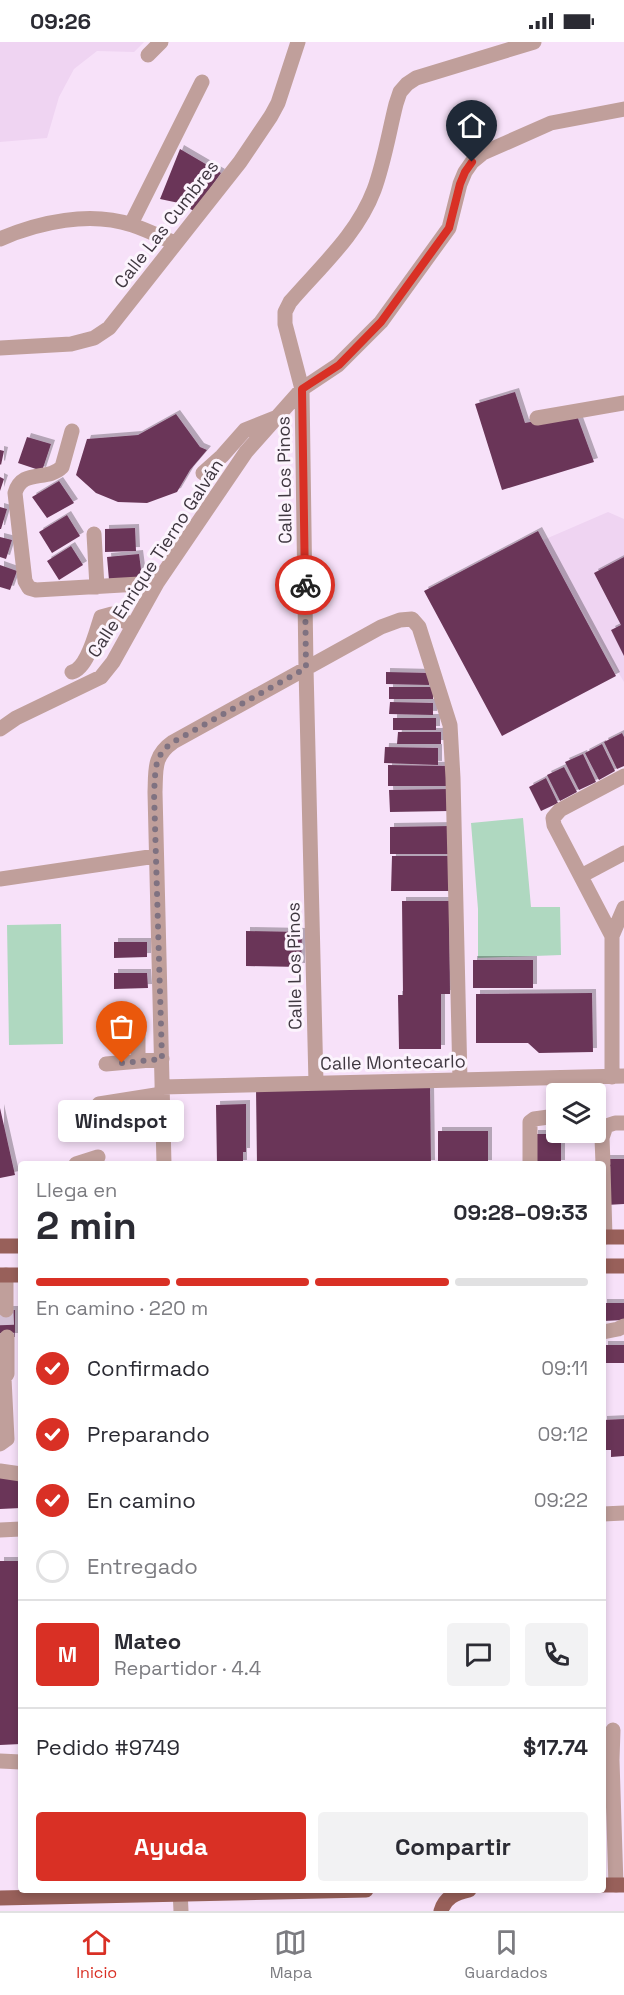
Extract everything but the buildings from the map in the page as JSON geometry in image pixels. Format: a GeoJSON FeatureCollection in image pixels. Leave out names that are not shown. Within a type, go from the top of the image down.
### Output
{"type":"FeatureCollection","features":[{"type":"Feature","properties":{"kind":"main road"},"geometry":{"type":"LineString","coordinates":[[606,1237],[624,1237]]}},
{"type":"Feature","properties":{"kind":"main road"},"geometry":{"type":"LineString","coordinates":[[0,1246],[18,1246]]}},
{"type":"Feature","properties":{"kind":"main road"},"geometry":{"type":"LineString","coordinates":[[606,1266],[624,1266]]}},
{"type":"Feature","properties":{"kind":"main road"},"geometry":{"type":"LineString","coordinates":[[0,1898],[103,1893]]}},
{"type":"Feature","properties":{"kind":"main road"},"geometry":{"type":"LineString","coordinates":[[441,1911],[450,1897],[461,1893]]}},
{"type":"Feature","properties":{"kind":"street"},"geometry":{"type":"LineString","coordinates":[[148,55],[160,42]]}},
{"type":"Feature","properties":{"kind":"street","name":"Calle Las Cumbres"},"geometry":{"type":"LineString","coordinates":[[0,348],[71,344],[94,338],[109,328],[240,162],[271,116],[298,42]]}},
{"type":"Feature","properties":{"kind":"street","name":"Calle Los Pinos"},"geometry":{"type":"LineString","coordinates":[[316,1083],[302,389],[285,324],[285,312],[290,302],[342,244],[368,204],[375,189],[400,92],[407,84],[416,78],[534,42]]}},
{"type":"Feature","properties":{"kind":"street"},"geometry":{"type":"LineString","coordinates":[[131,225],[202,82]]}},
{"type":"Feature","properties":{"kind":"street","name":"Calle Enrique Tierno Galván"},"geometry":{"type":"LineString","coordinates":[[0,729],[16,718],[101,678],[113,662],[158,583],[246,452],[302,389],[339,365],[381,322],[449,228],[460,184],[472,162],[483,153],[551,123],[624,109]]}},
{"type":"Feature","properties":{"kind":"street"},"geometry":{"type":"LineString","coordinates":[[0,239],[36,226],[81,219],[105,219],[131,225],[175,243]]}},
{"type":"Feature","properties":{"kind":"street"},"geometry":{"type":"LineString","coordinates":[[537,418],[624,403]]}},
{"type":"Feature","properties":{"kind":"street"},"geometry":{"type":"LineString","coordinates":[[203,473],[245,430],[278,417]]}},
{"type":"Feature","properties":{"kind":"street"},"geometry":{"type":"LineString","coordinates":[[72,431],[62,467],[57,472],[25,479],[18,484],[15,493],[25,581],[29,588],[36,590],[158,583]]}},
{"type":"Feature","properties":{"kind":"street"},"geometry":{"type":"LineString","coordinates":[[94,534],[98,587]]}},
{"type":"Feature","properties":{"kind":"street"},"geometry":{"type":"LineString","coordinates":[[72,672],[84,663],[101,617],[112,614],[133,626]]}},
{"type":"Feature","properties":{"kind":"street"},"geometry":{"type":"LineString","coordinates":[[164,1161],[154,792],[157,761],[162,750],[381,627],[400,620],[412,619],[419,627],[450,725],[460,1080]]}},
{"type":"Feature","properties":{"kind":"street"},"geometry":{"type":"LineString","coordinates":[[612,936],[554,825],[553,818],[560,810],[624,776]]}},
{"type":"Feature","properties":{"kind":"street"},"geometry":{"type":"LineString","coordinates":[[581,876],[624,853]]}},
{"type":"Feature","properties":{"kind":"street"},"geometry":{"type":"LineString","coordinates":[[0,879],[156,856]]}},
{"type":"Feature","properties":{"kind":"street"},"geometry":{"type":"LineString","coordinates":[[618,1077],[612,936],[624,908]]}},
{"type":"Feature","properties":{"kind":"street"},"geometry":{"type":"LineString","coordinates":[[138,1033],[138,1061]]}},
{"type":"Feature","properties":{"kind":"street"},"geometry":{"type":"LineString","coordinates":[[106,1065],[162,1059]]}},
{"type":"Feature","properties":{"kind":"street","name":"Calle Montecarlo"},"geometry":{"type":"LineString","coordinates":[[99,1104],[162,1090],[316,1083],[618,1077]]}},
{"type":"Feature","properties":{"kind":"street"},"geometry":{"type":"LineString","coordinates":[[530,1161],[530,1122],[546,1117]]}},
{"type":"Feature","properties":{"kind":"street"},"geometry":{"type":"LineString","coordinates":[[603,1161],[602,1138],[606,1126],[624,1123]]}},
{"type":"Feature","properties":{"kind":"street"},"geometry":{"type":"LineString","coordinates":[[85,1161],[98,1157]]}},
{"type":"Feature","properties":{"kind":"street"},"geometry":{"type":"LineString","coordinates":[[6,1310],[9,1275]]}},
{"type":"Feature","properties":{"kind":"street"},"geometry":{"type":"LineString","coordinates":[[606,1331],[624,1326]]}},
{"type":"Feature","properties":{"kind":"street"},"geometry":{"type":"LineString","coordinates":[[0,1444],[7,1439],[2,1378],[8,1369],[7,1337]]}},
{"type":"Feature","properties":{"kind":"street"},"geometry":{"type":"LineString","coordinates":[[0,1472],[18,1473]]}},
{"type":"Feature","properties":{"kind":"street"},"geometry":{"type":"LineString","coordinates":[[606,1514],[624,1513]]}},
{"type":"Feature","properties":{"kind":"street"},"geometry":{"type":"LineString","coordinates":[[0,1530],[18,1529]]}},
{"type":"Feature","properties":{"kind":"street"},"geometry":{"type":"LineString","coordinates":[[613,1730],[608,1761],[614,1885]]}},
{"type":"Feature","properties":{"kind":"street"},"geometry":{"type":"LineString","coordinates":[[0,1761],[18,1762]]}},
{"type":"Feature","properties":{"kind":"street"},"geometry":{"type":"LineString","coordinates":[[180,1893],[181,1911]]}},
{"type":"Feature","properties":{"kind":"shaded area"},"geometry":{"type":"Polygon","coordinates":[[[0,42],[144,42],[134,52],[97,51],[74,69],[59,97],[47,138],[0,142],[0,42]]]}},
{"type":"Feature","properties":{"kind":"shaded area"},"geometry":{"type":"Polygon","coordinates":[[[608,512],[624,519],[624,682],[541,541],[608,512]]]}},
{"type":"Feature","properties":{"kind":"green space"},"geometry":{"type":"Polygon","coordinates":[[[523,818],[531,907],[560,907],[561,955],[478,958],[478,909],[471,823],[523,818]]]}},
{"type":"Feature","properties":{"kind":"green space"},"geometry":{"type":"Polygon","coordinates":[[[61,924],[63,1044],[9,1045],[7,925],[61,924]]]}},
{"type":"Feature","properties":{"kind":"tunnel"},"geometry":{"type":"LineString","coordinates":[[6,1310],[7,1337]]}},
{"type":"Feature","properties":{"kind":"way so far"},"geometry":{"type":"LineString","coordinates":[[122,1063],[162,1059],[154,792],[157,761],[162,750],[173,742],[306,668],[305,585]]}},
{"type":"Feature","properties":{"kind":"place","name":"Windspot"},"geometry":{"type":"Point","coordinates":[122,1063]}},
{"type":"Feature","properties":{"kind":"route"},"geometry":{"type":"LineString","coordinates":[[305,585],[302,389],[339,365],[381,322],[449,228],[460,184],[472,162]]}}]}
